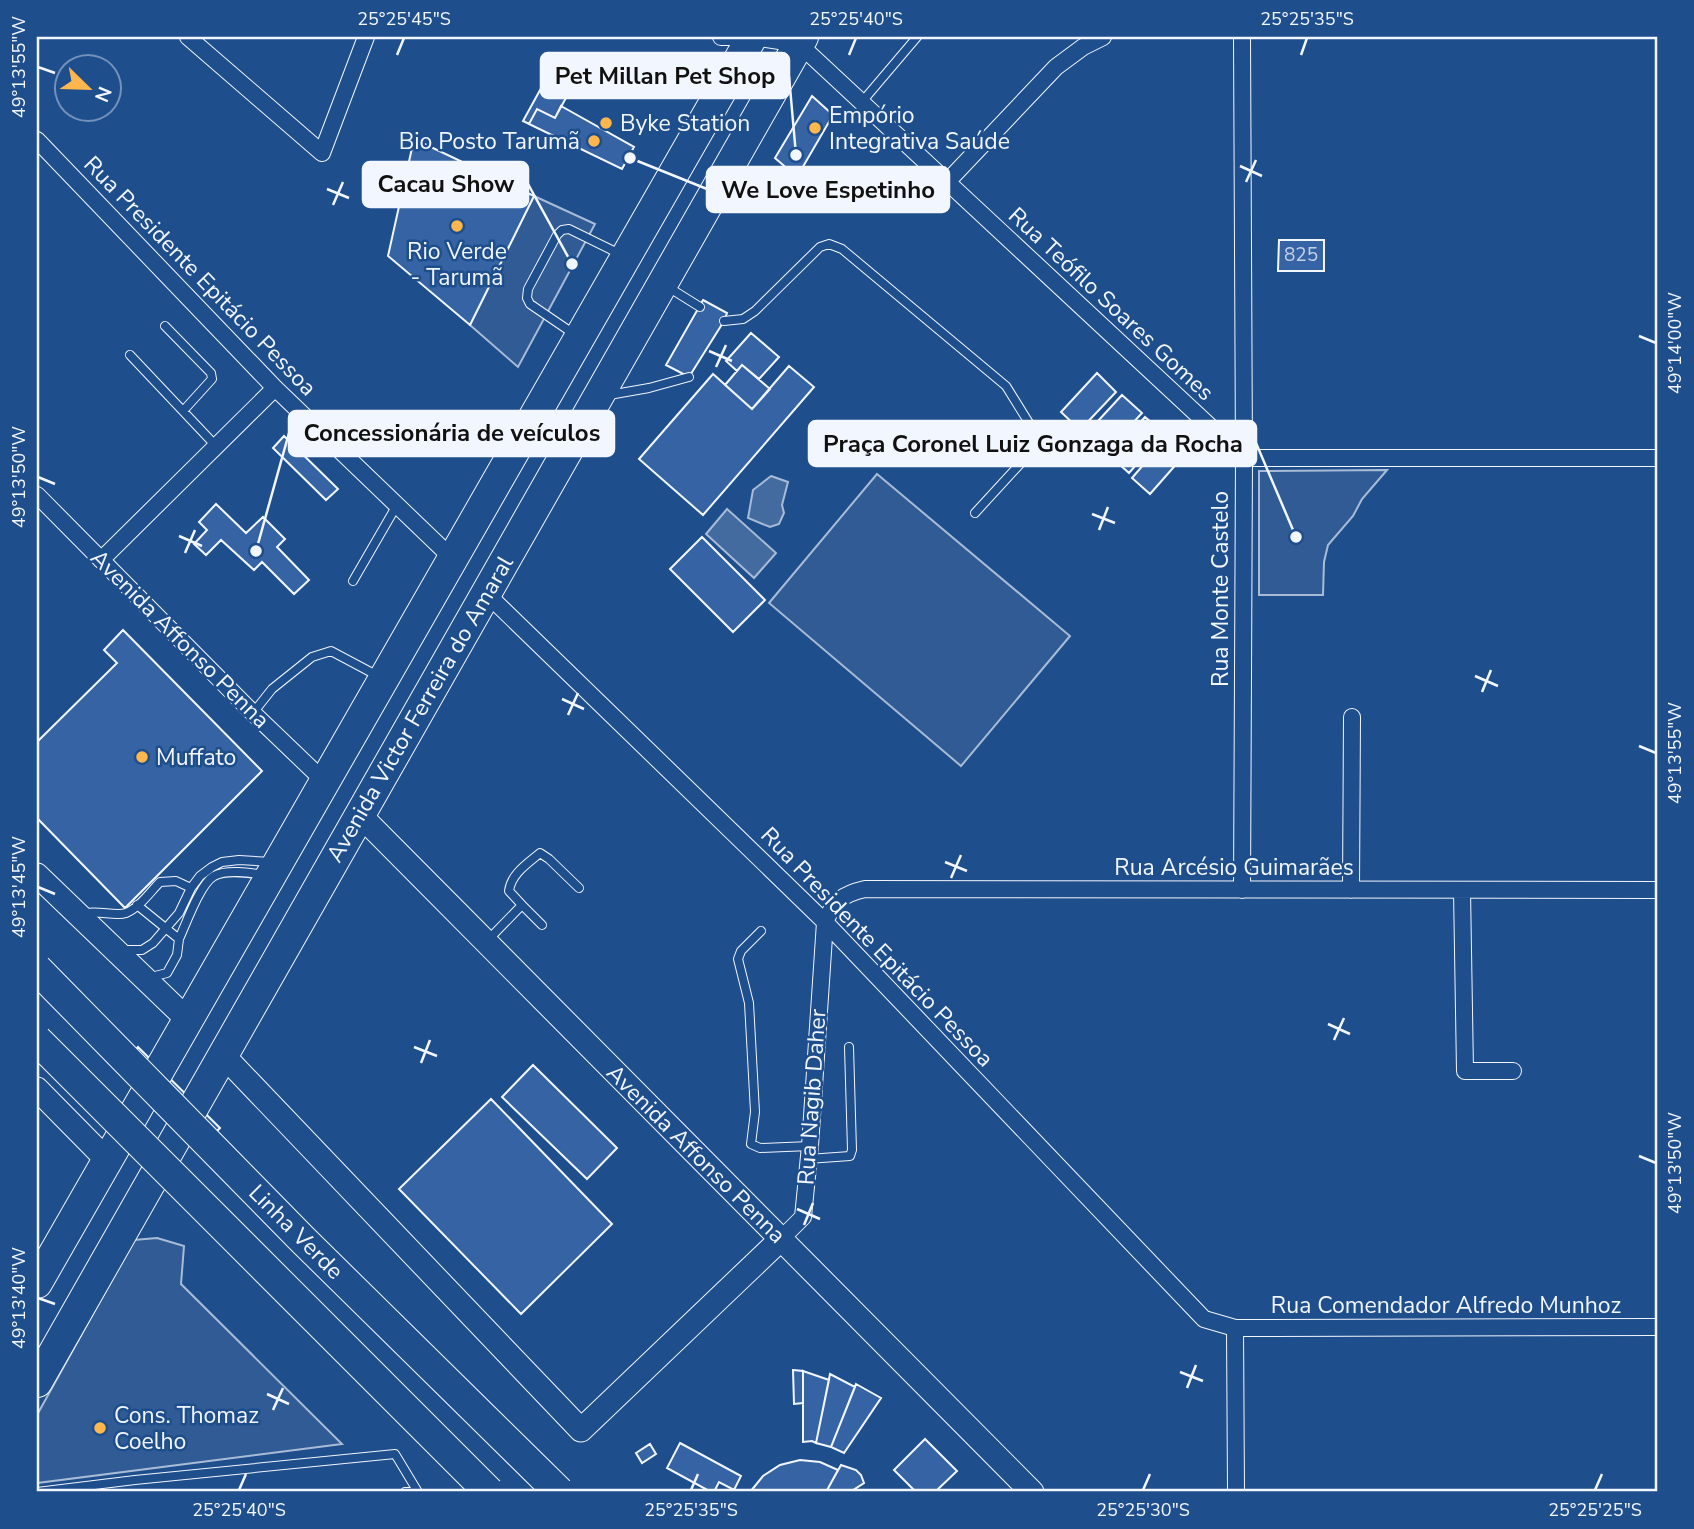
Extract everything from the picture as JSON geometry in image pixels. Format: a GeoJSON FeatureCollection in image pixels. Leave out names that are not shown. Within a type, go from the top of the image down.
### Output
{"type":"FeatureCollection","features":[{"type":"Feature","properties":{"kind":"highway","name":"Avenida Victor Ferreira do Amaral"},"geometry":{"type":"LineString","coordinates":[[37,1283],[752,37]]}},
{"type":"Feature","properties":{"kind":"highway","name":"Avenida Victor Ferreira do Amaral"},"geometry":{"type":"LineString","coordinates":[[37,1382],[801,41]]}},
{"type":"Feature","properties":{"kind":"highway","name":"Linha Verde"},"geometry":{"type":"LineString","coordinates":[[37,968],[302,1238],[559,1492]]}},
{"type":"Feature","properties":{"kind":"highway","name":"Linha Verde"},"geometry":{"type":"LineString","coordinates":[[37,1041],[489,1492]]}},
{"type":"Feature","properties":{"kind":"main road","name":"Avenida Affonso Penna"},"geometry":{"type":"LineString","coordinates":[[360,815],[1032,1492]]}},
{"type":"Feature","properties":{"kind":"main road"},"geometry":{"type":"LineString","coordinates":[[37,875],[187,1020]]}},
{"type":"Feature","properties":{"kind":"main road","name":"Rua Nagib Daher"},"geometry":{"type":"LineString","coordinates":[[223,1055],[581,1430],[780,1240]]}},
{"type":"Feature","properties":{"kind":"main road"},"geometry":{"type":"LineString","coordinates":[[37,1089],[107,1160]]}},
{"type":"Feature","properties":{"kind":"street"},"geometry":{"type":"LineString","coordinates":[[188,37],[322,153],[366,37]]}},
{"type":"Feature","properties":{"kind":"street"},"geometry":{"type":"LineString","coordinates":[[722,37],[801,41]]}},
{"type":"Feature","properties":{"kind":"street"},"geometry":{"type":"LineString","coordinates":[[947,182],[1056,67],[1102,37]]}},
{"type":"Feature","properties":{"kind":"street","name":"Rua Monte Castelo"},"geometry":{"type":"LineString","coordinates":[[1242,37],[1242,890]]}},
{"type":"Feature","properties":{"kind":"street","name":"Rua Teófilo Soares Gomes"},"geometry":{"type":"LineString","coordinates":[[801,41],[861,103],[1244,458]]}},
{"type":"Feature","properties":{"kind":"street","name":"Rua Presidente Epitácio Pessoa"},"geometry":{"type":"LineString","coordinates":[[37,140],[275,388],[453,559]]}},
{"type":"Feature","properties":{"kind":"street"},"geometry":{"type":"LineString","coordinates":[[101,560],[275,388]]}},
{"type":"Feature","properties":{"kind":"street"},"geometry":{"type":"LineString","coordinates":[[1244,458],[1657,458]]}},
{"type":"Feature","properties":{"kind":"street","name":"Avenida Affonso Penna"},"geometry":{"type":"LineString","coordinates":[[37,495],[325,782]]}},
{"type":"Feature","properties":{"kind":"street","name":"Rua Presidente Epitácio Pessoa"},"geometry":{"type":"LineString","coordinates":[[486,593],[825,922],[1204,1319],[1235,1328]]}},
{"type":"Feature","properties":{"kind":"street"},"geometry":{"type":"LineString","coordinates":[[1352,717],[1352,890]]}},
{"type":"Feature","properties":{"kind":"street","name":"Rua Arcésio Guimarães"},"geometry":{"type":"LineString","coordinates":[[825,922],[830,910],[840,899],[865,889],[1657,890]]}},
{"type":"Feature","properties":{"kind":"street"},"geometry":{"type":"LineString","coordinates":[[1462,890],[1465,1071],[1513,1072]]}},
{"type":"Feature","properties":{"kind":"street","name":"Rua Nagib Daher"},"geometry":{"type":"LineString","coordinates":[[780,1240],[803,1217],[825,922]]}},
{"type":"Feature","properties":{"kind":"street","name":"Rua Comendador Alfredo Munhoz"},"geometry":{"type":"LineString","coordinates":[[1235,1328],[1657,1327]]}},
{"type":"Feature","properties":{"kind":"street"},"geometry":{"type":"LineString","coordinates":[[1235,1328],[1236,1492]]}},
{"type":"Feature","properties":{"kind":"lane"},"geometry":{"type":"LineString","coordinates":[[861,103],[917,37]]}},
{"type":"Feature","properties":{"kind":"lane"},"geometry":{"type":"LineString","coordinates":[[579,337],[530,304],[527,298],[528,289],[557,235],[562,230],[569,229],[626,257]]}},
{"type":"Feature","properties":{"kind":"lane"},"geometry":{"type":"LineString","coordinates":[[724,321],[743,319],[755,312],[820,247],[829,244],[842,248],[1006,386],[1029,423],[1035,443],[1031,452],[975,513]]}},
{"type":"Feature","properties":{"kind":"lane"},"geometry":{"type":"LineString","coordinates":[[662,284],[700,307]]}},
{"type":"Feature","properties":{"kind":"lane"},"geometry":{"type":"LineString","coordinates":[[165,326],[211,373],[212,379],[183,411]]}},
{"type":"Feature","properties":{"kind":"lane"},"geometry":{"type":"LineString","coordinates":[[130,355],[216,446]]}},
{"type":"Feature","properties":{"kind":"lane"},"geometry":{"type":"LineString","coordinates":[[598,395],[638,390],[689,377]]}},
{"type":"Feature","properties":{"kind":"lane"},"geometry":{"type":"LineString","coordinates":[[353,581],[397,505]]}},
{"type":"Feature","properties":{"kind":"lane"},"geometry":{"type":"LineString","coordinates":[[253,713],[272,689],[312,657],[331,651],[383,680]]}},
{"type":"Feature","properties":{"kind":"lane"},"geometry":{"type":"LineString","coordinates":[[542,925],[509,891],[510,882],[520,870],[540,853],[550,859],[579,888]]}},
{"type":"Feature","properties":{"kind":"lane"},"geometry":{"type":"LineString","coordinates":[[114,950],[142,950],[153,943],[179,913],[200,876],[212,867],[222,862],[239,860],[274,869]]}},
{"type":"Feature","properties":{"kind":"lane"},"geometry":{"type":"LineString","coordinates":[[140,975],[153,978],[167,973],[177,955],[179,939],[200,894],[214,876],[274,869]]}},
{"type":"Feature","properties":{"kind":"lane"},"geometry":{"type":"LineString","coordinates":[[78,915],[90,911],[125,913],[160,882],[176,881],[191,888]]}},
{"type":"Feature","properties":{"kind":"lane"},"geometry":{"type":"LineString","coordinates":[[137,905],[179,939]]}},
{"type":"Feature","properties":{"kind":"lane"},"geometry":{"type":"LineString","coordinates":[[486,943],[522,905]]}},
{"type":"Feature","properties":{"kind":"lane"},"geometry":{"type":"LineString","coordinates":[[761,931],[741,951],[738,959],[749,1003],[755,1112],[751,1144],[760,1148],[850,1156],[849,1047]]}},
{"type":"Feature","properties":{"kind":"lane"},"geometry":{"type":"LineString","coordinates":[[37,1492],[395,1454],[418,1492]]}},
{"type":"Feature","properties":{"kind":"lane"},"geometry":{"type":"LineString","coordinates":[[405,1492],[418,1492]]}},
{"type":"Feature","properties":{"kind":"shaded area"},"geometry":{"type":"Polygon","coordinates":[[[534,196],[595,224],[518,367],[470,325],[534,196]]]}},
{"type":"Feature","properties":{"kind":"shaded area"},"geometry":{"type":"Polygon","coordinates":[[[1387,470],[1328,545],[1324,562],[1323,595],[1259,595],[1259,471],[1387,470]]]}},
{"type":"Feature","properties":{"kind":"shaded area"},"geometry":{"type":"Polygon","coordinates":[[[877,474],[1070,636],[961,766],[769,603],[877,474]]]}},
{"type":"Feature","properties":{"kind":"shaded area"},"geometry":{"type":"Polygon","coordinates":[[[771,476],[788,482],[782,505],[784,513],[779,524],[770,527],[748,518],[753,490],[771,476]]]}},
{"type":"Feature","properties":{"kind":"shaded area"},"geometry":{"type":"Polygon","coordinates":[[[727,509],[776,553],[754,578],[706,534],[727,509]]]}},
{"type":"Feature","properties":{"kind":"shaded area"},"geometry":{"type":"Polygon","coordinates":[[[157,1238],[184,1246],[181,1284],[342,1444],[37,1483],[37,1415],[134,1240],[157,1238]]]}},
{"type":"Feature","properties":{"kind":"building"},"geometry":{"type":"Polygon","coordinates":[[[545,81],[568,82],[567,96],[555,118],[537,109],[529,124],[523,121],[545,81]]]}},
{"type":"Feature","properties":{"kind":"building"},"geometry":{"type":"Polygon","coordinates":[[[812,96],[833,115],[797,177],[775,158],[812,96]]]}},
{"type":"Feature","properties":{"kind":"building","name":"Bio Posto Tarumã"},"geometry":{"type":"Polygon","coordinates":[[[561,106],[634,147],[622,169],[529,124],[537,109],[555,118],[561,106]]]}},
{"type":"Feature","properties":{"kind":"building","name":"Rio Verde - Tarumã"},"geometry":{"type":"Polygon","coordinates":[[[414,139],[534,196],[470,325],[388,256],[414,139]]]}},
{"type":"Feature","properties":{"kind":"building"},"geometry":{"type":"Polygon","coordinates":[[[1279,240],[1324,240],[1324,271],[1278,271],[1279,240]]]}},
{"type":"Feature","properties":{"kind":"building"},"geometry":{"type":"Polygon","coordinates":[[[703,300],[727,313],[689,377],[666,365],[703,300]]]}},
{"type":"Feature","properties":{"kind":"building"},"geometry":{"type":"Polygon","coordinates":[[[751,333],[779,357],[759,379],[742,365],[737,371],[726,361],[751,333]]]}},
{"type":"Feature","properties":{"kind":"building"},"geometry":{"type":"Polygon","coordinates":[[[742,365],[770,389],[752,409],[725,385],[742,365]]]}},
{"type":"Feature","properties":{"kind":"building"},"geometry":{"type":"Polygon","coordinates":[[[789,366],[814,387],[703,515],[639,459],[713,374],[752,409],[789,366]]]}},
{"type":"Feature","properties":{"kind":"building"},"geometry":{"type":"Polygon","coordinates":[[[1097,373],[1116,392],[1080,430],[1061,412],[1097,373]]]}},
{"type":"Feature","properties":{"kind":"building"},"geometry":{"type":"Polygon","coordinates":[[[1122,395],[1142,413],[1105,453],[1085,435],[1122,395]]]}},
{"type":"Feature","properties":{"kind":"building"},"geometry":{"type":"Polygon","coordinates":[[[1145,417],[1164,433],[1129,473],[1110,456],[1145,417]]]}},
{"type":"Feature","properties":{"kind":"building"},"geometry":{"type":"Polygon","coordinates":[[[284,436],[338,489],[326,500],[273,448],[284,436]]]}},
{"type":"Feature","properties":{"kind":"building"},"geometry":{"type":"Polygon","coordinates":[[[1168,436],[1187,452],[1150,494],[1132,478],[1168,436]]]}},
{"type":"Feature","properties":{"kind":"building"},"geometry":{"type":"Polygon","coordinates":[[[216,504],[246,533],[263,517],[285,539],[277,547],[309,580],[294,594],[262,562],[254,570],[221,540],[206,555],[194,544],[207,530],[199,522],[216,504]]]}},
{"type":"Feature","properties":{"kind":"building"},"geometry":{"type":"Polygon","coordinates":[[[702,537],[765,600],[733,632],[670,569],[702,537]]]}},
{"type":"Feature","properties":{"kind":"building","name":"Muffato"},"geometry":{"type":"Polygon","coordinates":[[[123,630],[262,771],[125,908],[37,818],[37,742],[117,663],[104,650],[123,630]]]}},
{"type":"Feature","properties":{"kind":"building"},"geometry":{"type":"Polygon","coordinates":[[[138,1047],[220,1128],[214,1134],[132,1053],[138,1047]]]}},
{"type":"Feature","properties":{"kind":"building"},"geometry":{"type":"Polygon","coordinates":[[[533,1065],[617,1148],[587,1179],[502,1097],[533,1065]]]}},
{"type":"Feature","properties":{"kind":"building"},"geometry":{"type":"Polygon","coordinates":[[[491,1099],[612,1224],[521,1314],[399,1189],[491,1099]]]}},
{"type":"Feature","properties":{"kind":"building"},"geometry":{"type":"Polygon","coordinates":[[[793,1370],[803,1371],[803,1403],[794,1404],[793,1370]]]}},
{"type":"Feature","properties":{"kind":"building"},"geometry":{"type":"Polygon","coordinates":[[[803,1371],[829,1380],[816,1443],[803,1442],[803,1371]]]}},
{"type":"Feature","properties":{"kind":"building"},"geometry":{"type":"Polygon","coordinates":[[[830,1374],[855,1387],[831,1447],[816,1443],[830,1374]]]}},
{"type":"Feature","properties":{"kind":"building"},"geometry":{"type":"Polygon","coordinates":[[[856,1384],[881,1398],[844,1453],[831,1447],[856,1384]]]}},
{"type":"Feature","properties":{"kind":"building"},"geometry":{"type":"Polygon","coordinates":[[[925,1439],[957,1471],[935,1492],[916,1492],[894,1470],[925,1439]]]}},
{"type":"Feature","properties":{"kind":"building"},"geometry":{"type":"Polygon","coordinates":[[[680,1443],[741,1476],[734,1490],[719,1482],[714,1492],[711,1492],[667,1468],[680,1443]]]}},
{"type":"Feature","properties":{"kind":"building"},"geometry":{"type":"Polygon","coordinates":[[[650,1444],[656,1454],[642,1463],[636,1453],[650,1444]]]}},
{"type":"Feature","properties":{"kind":"building"},"geometry":{"type":"Polygon","coordinates":[[[800,1460],[820,1462],[838,1470],[826,1492],[750,1492],[763,1476],[780,1465],[800,1460]]]}},
{"type":"Feature","properties":{"kind":"building"},"geometry":{"type":"Polygon","coordinates":[[[841,1465],[856,1470],[864,1483],[850,1492],[826,1492],[841,1465]]]}},
{"type":"Feature","properties":{"kind":"place","name":"Byke Station"},"geometry":{"type":"Point","coordinates":[606,123]}},
{"type":"Feature","properties":{"kind":"place","name":"Empório Integrativa Saúde"},"geometry":{"type":"Point","coordinates":[815,128]}},
{"type":"Feature","properties":{"kind":"place","name":"Bio Posto Tarumã"},"geometry":{"type":"Point","coordinates":[594,141]}},
{"type":"Feature","properties":{"kind":"place","name":"Pet Millan Pet Shop"},"geometry":{"type":"Point","coordinates":[796,155]}},
{"type":"Feature","properties":{"kind":"place","name":"We Love Espetinho"},"geometry":{"type":"Point","coordinates":[630,158]}},
{"type":"Feature","properties":{"kind":"place","name":"Rio Verde - Tarumã"},"geometry":{"type":"Point","coordinates":[457,226]}},
{"type":"Feature","properties":{"kind":"place","name":"Cacau Show"},"geometry":{"type":"Point","coordinates":[572,264]}},
{"type":"Feature","properties":{"kind":"place","name":"Praça Coronel Luiz Gonzaga da Rocha"},"geometry":{"type":"Point","coordinates":[1296,537]}},
{"type":"Feature","properties":{"kind":"place","name":"Concessionária de veículos"},"geometry":{"type":"Point","coordinates":[256,551]}},
{"type":"Feature","properties":{"kind":"place","name":"Muffato"},"geometry":{"type":"Point","coordinates":[142,757]}},
{"type":"Feature","properties":{"kind":"place","name":"Cons. Thomaz Coelho"},"geometry":{"type":"Point","coordinates":[100,1428]}}]}
